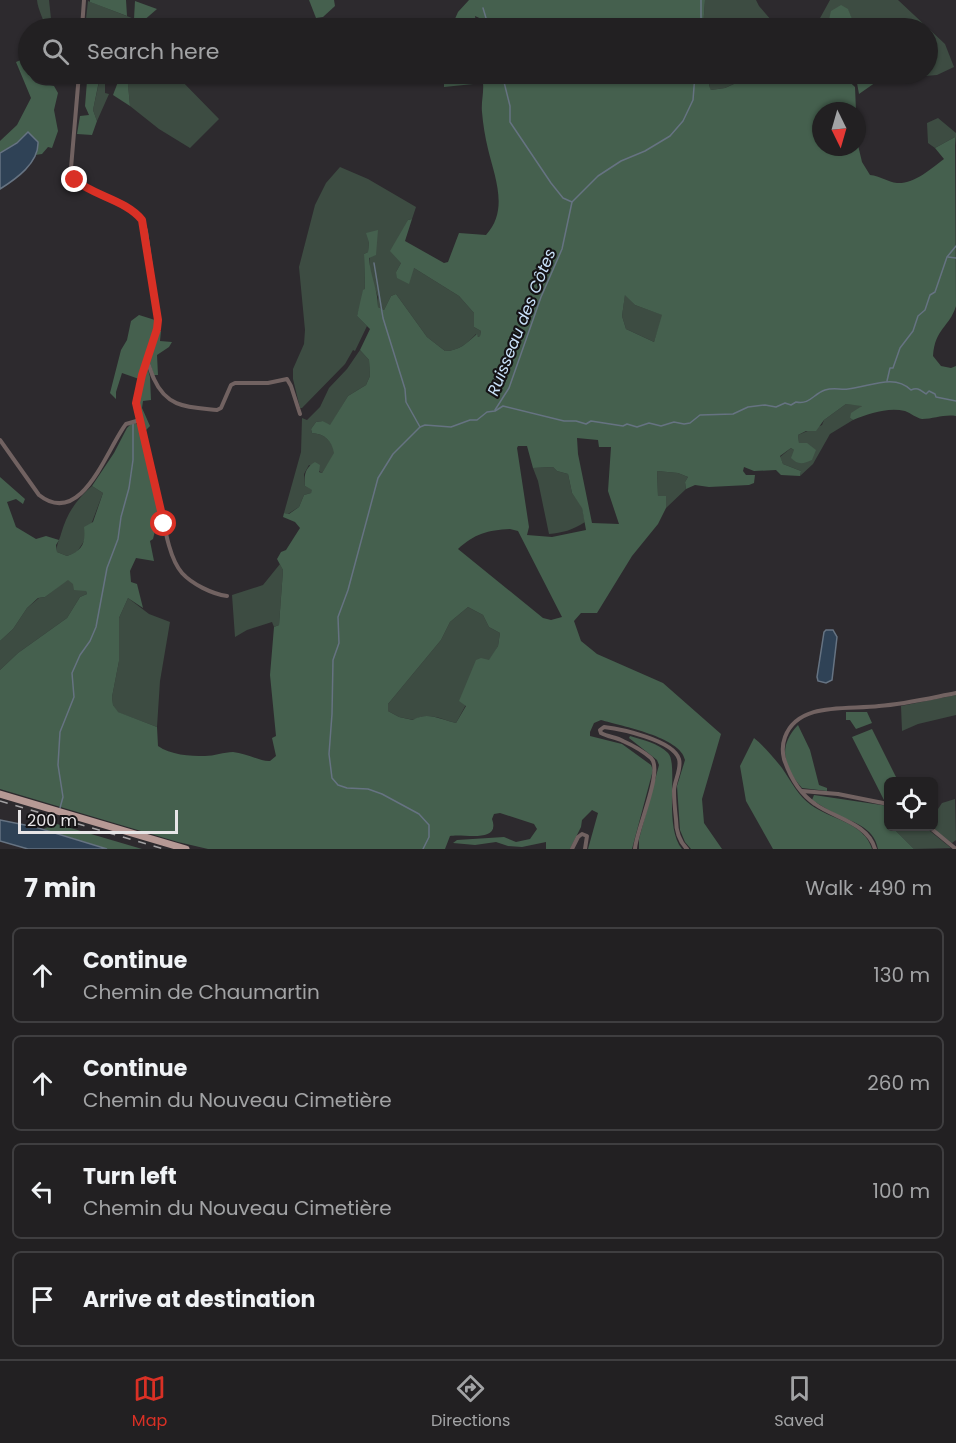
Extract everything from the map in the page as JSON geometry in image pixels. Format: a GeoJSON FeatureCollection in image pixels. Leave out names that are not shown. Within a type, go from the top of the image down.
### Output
{"type":"FeatureCollection","features":[{"type":"Feature","properties":{"kind":"main road"},"geometry":{"type":"LineString","coordinates":[[0,794],[186,849]]}},
{"type":"Feature","properties":{"kind":"street"},"geometry":{"type":"LineString","coordinates":[[83,18],[84,0]]}},
{"type":"Feature","properties":{"kind":"street"},"geometry":{"type":"LineString","coordinates":[[78,84],[71,168],[73,176],[82,186],[133,211],[142,220],[158,320],[136,403],[167,537],[182,573],[217,594],[227,596]]}},
{"type":"Feature","properties":{"kind":"street"},"geometry":{"type":"LineString","coordinates":[[147,360],[160,390],[173,403],[217,410],[221,408],[231,385],[235,383],[268,383],[287,379],[300,414]]}},
{"type":"Feature","properties":{"kind":"street"},"geometry":{"type":"LineString","coordinates":[[0,440],[39,495],[47,501],[62,504],[81,493],[90,484],[126,424],[140,420]]}},
{"type":"Feature","properties":{"kind":"street"},"geometry":{"type":"LineString","coordinates":[[875,849],[866,833],[857,826],[828,813],[801,791],[782,754],[782,744],[789,728],[808,714],[830,709],[896,704],[956,693]]}},
{"type":"Feature","properties":{"kind":"street"},"geometry":{"type":"LineString","coordinates":[[636,849],[636,838],[654,781],[656,767],[653,760],[630,745],[601,733],[600,730],[604,727],[654,739],[675,752],[679,759],[674,790],[676,826],[687,849]]}},
{"type":"Feature","properties":{"kind":"street"},"geometry":{"type":"LineString","coordinates":[[801,791],[838,794],[884,803]]}},
{"type":"Feature","properties":{"kind":"street"},"geometry":{"type":"LineString","coordinates":[[934,831],[956,849]]}},
{"type":"Feature","properties":{"kind":"street"},"geometry":{"type":"LineString","coordinates":[[572,849],[582,834],[587,836],[585,849]]}},
{"type":"Feature","properties":{"kind":"green space"},"geometry":{"type":"Polygon","coordinates":[[[37,0],[49,0],[51,18],[42,18],[37,0]]]}},
{"type":"Feature","properties":{"kind":"green space"},"geometry":{"type":"Polygon","coordinates":[[[90,0],[126,0],[127,16],[90,2],[90,0]]]}},
{"type":"Feature","properties":{"kind":"green space"},"geometry":{"type":"Polygon","coordinates":[[[309,0],[334,0],[335,6],[323,17],[316,18],[309,0]]]}},
{"type":"Feature","properties":{"kind":"green space"},"geometry":{"type":"Polygon","coordinates":[[[469,0],[705,0],[704,18],[479,18],[475,16],[475,18],[455,18],[469,0]]]}},
{"type":"Feature","properties":{"kind":"green space"},"geometry":{"type":"Polygon","coordinates":[[[705,0],[756,0],[769,18],[704,18],[705,0]]]}},
{"type":"Feature","properties":{"kind":"green space"},"geometry":{"type":"Polygon","coordinates":[[[830,0],[898,0],[917,18],[852,18],[848,10],[839,18],[820,18],[830,0]]]}},
{"type":"Feature","properties":{"kind":"green space"},"geometry":{"type":"Polygon","coordinates":[[[88,1],[132,18],[86,18],[88,1]]]}},
{"type":"Feature","properties":{"kind":"green space"},"geometry":{"type":"Polygon","coordinates":[[[135,1],[157,9],[147,18],[134,18],[135,1]]]}},
{"type":"Feature","properties":{"kind":"green space"},"geometry":{"type":"Polygon","coordinates":[[[841,5],[848,9],[852,18],[829,18],[831,11],[841,5]]]}},
{"type":"Feature","properties":{"kind":"green space"},"geometry":{"type":"Polygon","coordinates":[[[938,37],[945,44],[954,67],[938,75],[938,37]]]}},
{"type":"Feature","properties":{"kind":"green space"},"geometry":{"type":"Polygon","coordinates":[[[25,84],[54,86],[58,93],[54,110],[58,131],[52,148],[48,147],[42,154],[35,155],[38,146],[26,137],[0,153],[0,141],[17,125],[31,98],[25,84]]]}},
{"type":"Feature","properties":{"kind":"green space"},"geometry":{"type":"Polygon","coordinates":[[[87,84],[98,84],[93,110],[97,121],[92,135],[77,134],[80,116],[89,115],[85,106],[87,84]]]}},
{"type":"Feature","properties":{"kind":"green space"},"geometry":{"type":"Polygon","coordinates":[[[99,84],[105,84],[105,93],[109,94],[97,121],[93,110],[99,84]]]}},
{"type":"Feature","properties":{"kind":"green space"},"geometry":{"type":"Polygon","coordinates":[[[117,84],[128,84],[130,106],[113,95],[117,84]]]}},
{"type":"Feature","properties":{"kind":"green space"},"geometry":{"type":"Polygon","coordinates":[[[128,84],[185,84],[219,119],[190,148],[159,129],[130,106],[128,84]]]}},
{"type":"Feature","properties":{"kind":"green space"},"geometry":{"type":"Polygon","coordinates":[[[444,84],[473,84],[444,87],[444,84]]]}},
{"type":"Feature","properties":{"kind":"green space"},"geometry":{"type":"Polygon","coordinates":[[[483,84],[709,84],[711,90],[734,84],[852,84],[855,87],[856,102],[812,102],[812,156],[861,156],[870,175],[897,183],[916,178],[944,159],[935,148],[955,137],[956,306],[936,339],[933,356],[941,366],[951,368],[956,366],[956,416],[922,419],[905,411],[892,410],[872,413],[853,420],[850,418],[851,413],[862,406],[846,404],[824,420],[816,431],[806,431],[798,435],[799,443],[807,443],[816,450],[812,460],[803,463],[796,462],[791,458],[794,450],[791,448],[780,456],[783,464],[801,471],[800,476],[781,475],[776,470],[754,471],[744,467],[743,471],[746,475],[755,475],[754,483],[709,487],[695,485],[686,489],[685,482],[688,477],[678,473],[657,471],[658,496],[666,496],[666,508],[658,524],[632,556],[597,613],[581,613],[574,621],[581,641],[597,654],[663,683],[721,734],[702,799],[704,823],[722,849],[691,849],[685,842],[680,830],[677,786],[685,760],[681,752],[662,739],[601,720],[594,723],[590,736],[622,744],[651,765],[653,770],[632,849],[588,849],[598,813],[592,810],[582,820],[570,849],[546,849],[546,842],[522,847],[496,842],[475,845],[453,843],[457,840],[504,837],[516,842],[530,839],[537,829],[534,824],[500,813],[494,814],[491,832],[479,836],[450,836],[445,849],[208,849],[0,789],[0,670],[18,653],[67,618],[80,597],[87,594],[86,591],[74,590],[73,584],[68,580],[45,597],[38,598],[0,641],[0,477],[25,499],[23,504],[16,499],[7,502],[16,527],[36,539],[46,536],[59,540],[56,545],[57,552],[67,556],[82,546],[84,527],[93,522],[103,493],[92,486],[127,428],[136,423],[141,431],[159,515],[153,539],[150,541],[154,561],[136,558],[130,571],[131,582],[137,584],[143,608],[128,598],[119,618],[119,661],[112,697],[113,705],[118,712],[157,727],[158,746],[174,753],[205,756],[233,752],[266,761],[276,756],[272,738],[276,736],[270,675],[274,627],[279,625],[283,570],[277,559],[281,552],[286,550],[300,528],[295,522],[283,517],[284,513],[289,514],[299,507],[304,495],[311,493],[312,490],[305,486],[307,469],[315,462],[320,465],[319,472],[322,473],[334,453],[327,439],[312,433],[311,429],[316,422],[323,421],[330,425],[348,396],[366,385],[370,376],[369,360],[360,350],[370,329],[357,316],[365,289],[364,254],[368,252],[369,242],[366,233],[378,230],[376,255],[369,258],[378,307],[384,310],[391,296],[396,294],[427,337],[445,351],[459,348],[477,334],[478,337],[480,336],[481,331],[474,327],[474,313],[459,296],[414,268],[409,284],[397,278],[396,272],[401,263],[390,251],[408,220],[412,219],[405,241],[444,263],[448,262],[459,233],[486,235],[493,225],[499,204],[497,182],[486,140],[482,108],[483,84]],[[625,295],[622,316],[626,329],[654,342],[662,315],[635,305],[625,295]],[[577,438],[592,523],[619,524],[608,491],[611,447],[599,447],[598,440],[577,438]],[[527,446],[517,448],[529,527],[527,535],[552,537],[586,530],[582,508],[572,493],[568,474],[557,471],[553,467],[533,468],[527,446]],[[495,530],[476,536],[458,549],[543,618],[551,620],[562,617],[518,531],[495,530]],[[468,607],[450,622],[441,640],[388,704],[388,711],[399,717],[413,720],[429,716],[456,723],[466,706],[459,701],[476,660],[481,658],[489,660],[498,646],[500,633],[489,627],[483,615],[468,607]]]}},
{"type":"Feature","properties":{"kind":"green space"},"geometry":{"type":"Polygon","coordinates":[[[709,84],[734,84],[711,90],[709,84]]]}},
{"type":"Feature","properties":{"kind":"green space"},"geometry":{"type":"Polygon","coordinates":[[[857,84],[873,84],[859,94],[857,84]]]}},
{"type":"Feature","properties":{"kind":"green space"},"geometry":{"type":"Polygon","coordinates":[[[938,118],[956,133],[956,146],[955,137],[935,148],[928,143],[927,123],[938,118]]]}},
{"type":"Feature","properties":{"kind":"green space"},"geometry":{"type":"Polygon","coordinates":[[[340,167],[368,179],[416,207],[412,219],[408,220],[401,263],[396,272],[414,268],[459,296],[474,313],[474,327],[481,331],[480,336],[476,334],[462,346],[445,351],[427,337],[396,294],[391,296],[384,310],[378,307],[378,297],[370,275],[369,242],[368,252],[364,254],[365,290],[357,316],[367,326],[355,351],[353,350],[345,364],[300,408],[293,379],[293,369],[304,344],[305,330],[299,267],[315,205],[326,183],[340,167]]]}},
{"type":"Feature","properties":{"kind":"green space"},"geometry":{"type":"Polygon","coordinates":[[[625,294],[635,305],[663,315],[654,342],[626,329],[622,316],[625,294]]]}},
{"type":"Feature","properties":{"kind":"green space"},"geometry":{"type":"Polygon","coordinates":[[[139,315],[155,320],[155,328],[139,379],[122,373],[116,399],[110,393],[121,350],[127,340],[131,321],[139,315]]]}},
{"type":"Feature","properties":{"kind":"green space"},"geometry":{"type":"Polygon","coordinates":[[[159,331],[161,331],[160,341],[172,342],[169,347],[157,355],[158,375],[154,375],[149,360],[159,331]]]}},
{"type":"Feature","properties":{"kind":"green space"},"geometry":{"type":"Polygon","coordinates":[[[360,350],[369,360],[370,376],[366,385],[348,396],[330,426],[323,421],[316,422],[311,429],[312,433],[327,439],[335,453],[322,473],[309,465],[304,474],[305,486],[313,490],[304,495],[299,507],[288,514],[284,513],[301,452],[302,418],[307,420],[320,407],[329,388],[347,369],[360,350]]]}},
{"type":"Feature","properties":{"kind":"green space"},"geometry":{"type":"Polygon","coordinates":[[[147,366],[151,400],[143,401],[142,408],[150,426],[146,430],[138,402],[147,366]]]}},
{"type":"Feature","properties":{"kind":"green space"},"geometry":{"type":"Polygon","coordinates":[[[846,404],[863,405],[850,418],[853,420],[830,434],[813,464],[800,476],[801,471],[783,464],[780,457],[791,448],[794,450],[799,443],[798,435],[822,425],[824,420],[846,404]]]}},
{"type":"Feature","properties":{"kind":"green space"},"geometry":{"type":"Polygon","coordinates":[[[553,467],[557,471],[568,474],[572,493],[582,507],[585,522],[567,531],[549,534],[533,468],[553,467]]]}},
{"type":"Feature","properties":{"kind":"green space"},"geometry":{"type":"Polygon","coordinates":[[[657,471],[678,473],[688,477],[685,482],[686,489],[666,508],[666,496],[658,496],[657,471]]]}},
{"type":"Feature","properties":{"kind":"green space"},"geometry":{"type":"Polygon","coordinates":[[[92,486],[103,493],[86,538],[77,552],[67,556],[57,552],[63,526],[69,513],[81,496],[92,486]]]}},
{"type":"Feature","properties":{"kind":"green space"},"geometry":{"type":"Polygon","coordinates":[[[280,564],[283,570],[279,625],[274,627],[272,622],[247,630],[235,637],[232,595],[263,585],[280,564]]]}},
{"type":"Feature","properties":{"kind":"green space"},"geometry":{"type":"Polygon","coordinates":[[[68,579],[87,594],[80,597],[67,618],[18,653],[0,670],[0,641],[13,629],[27,608],[68,579]]]}},
{"type":"Feature","properties":{"kind":"green space"},"geometry":{"type":"Polygon","coordinates":[[[128,598],[149,614],[170,622],[160,681],[157,727],[117,712],[113,705],[112,697],[119,661],[119,618],[128,598]]]}},
{"type":"Feature","properties":{"kind":"green space"},"geometry":{"type":"Polygon","coordinates":[[[468,607],[483,615],[489,627],[500,633],[498,646],[456,723],[429,716],[414,720],[399,717],[388,711],[388,704],[441,640],[450,622],[468,607]]]}},
{"type":"Feature","properties":{"kind":"green space"},"geometry":{"type":"Polygon","coordinates":[[[956,695],[956,715],[918,724],[902,731],[901,706],[956,695]]]}},
{"type":"Feature","properties":{"kind":"green space"},"geometry":{"type":"Polygon","coordinates":[[[846,712],[867,712],[872,723],[856,729],[850,720],[846,720],[846,712]]]}},
{"type":"Feature","properties":{"kind":"green space"},"geometry":{"type":"Polygon","coordinates":[[[798,725],[810,750],[819,785],[827,788],[827,791],[802,788],[787,765],[785,749],[787,741],[798,725]]]}},
{"type":"Feature","properties":{"kind":"green space"},"geometry":{"type":"Polygon","coordinates":[[[872,729],[896,777],[884,777],[884,800],[852,737],[872,729]]]}},
{"type":"Feature","properties":{"kind":"green space"},"geometry":{"type":"Polygon","coordinates":[[[630,736],[660,747],[668,753],[671,759],[673,826],[676,839],[682,849],[639,849],[639,839],[659,765],[657,760],[629,738],[630,736]]]}},
{"type":"Feature","properties":{"kind":"green space"},"geometry":{"type":"Polygon","coordinates":[[[754,738],[776,760],[806,801],[819,810],[855,827],[868,840],[872,849],[773,849],[746,801],[740,766],[754,738]]]}},
{"type":"Feature","properties":{"kind":"green space"},"geometry":{"type":"Polygon","coordinates":[[[814,795],[884,805],[884,831],[896,831],[914,849],[878,849],[876,841],[867,830],[812,800],[814,795]]]}},
{"type":"Feature","properties":{"kind":"green space"},"geometry":{"type":"Polygon","coordinates":[[[955,799],[956,840],[952,843],[936,831],[938,831],[938,809],[942,803],[955,799]]]}},
{"type":"Feature","properties":{"kind":"green space"},"geometry":{"type":"Polygon","coordinates":[[[57,824],[142,849],[107,849],[43,829],[57,824]]]}},
{"type":"Feature","properties":{"kind":"green space"},"geometry":{"type":"Polygon","coordinates":[[[896,831],[930,831],[951,848],[914,849],[896,831]]]}},
{"type":"Feature","properties":{"kind":"water"},"geometry":{"type":"Polygon","coordinates":[[[28,132],[38,142],[35,157],[25,170],[0,189],[0,153],[17,143],[28,132]]]}},
{"type":"Feature","properties":{"kind":"water"},"geometry":{"type":"Polygon","coordinates":[[[826,630],[833,630],[837,637],[832,680],[826,683],[818,681],[817,677],[826,630]]]}},
{"type":"Feature","properties":{"kind":"water"},"geometry":{"type":"Polygon","coordinates":[[[0,820],[35,827],[107,849],[28,849],[0,841],[0,820]]]}},
{"type":"Feature","properties":{"kind":"waterway","name":"Ruisseau des Côtes"},"geometry":{"type":"LineString","coordinates":[[701,0],[701,18]]}},
{"type":"Feature","properties":{"kind":"waterway"},"geometry":{"type":"LineString","coordinates":[[483,8],[486,18]]}},
{"type":"Feature","properties":{"kind":"waterway"},"geometry":{"type":"LineString","coordinates":[[504,84],[510,106],[510,122],[551,183],[563,198],[572,202]]}},
{"type":"Feature","properties":{"kind":"waterway","name":"Ruisseau des Côtes"},"geometry":{"type":"LineString","coordinates":[[495,410],[509,388],[541,297],[562,249],[572,202],[598,176],[621,161],[645,151],[670,136],[683,121],[693,100],[694,84]]}},
{"type":"Feature","properties":{"kind":"waterway"},"geometry":{"type":"LineString","coordinates":[[887,381],[890,368],[893,368],[900,348],[913,331],[918,316],[925,310],[930,295],[935,292],[947,257],[956,246]]}},
{"type":"Feature","properties":{"kind":"waterway"},"geometry":{"type":"LineString","coordinates":[[948,257],[956,258]]}},
{"type":"Feature","properties":{"kind":"waterway"},"geometry":{"type":"LineString","coordinates":[[374,263],[383,318],[405,389],[406,402],[420,427]]}},
{"type":"Feature","properties":{"kind":"waterway","name":"Ruisseau des Côtes"},"geometry":{"type":"LineString","coordinates":[[423,849],[429,837],[429,825],[419,814],[382,794],[368,789],[338,785],[332,778],[329,754],[333,660],[339,643],[338,617],[348,590],[378,478],[393,454],[420,427],[425,425],[451,427],[470,420],[477,420],[487,412],[495,411],[503,406],[586,424],[591,421],[637,427],[649,423],[661,426],[674,422],[684,424],[690,423],[700,415],[733,414],[748,407],[765,405],[776,407],[785,403],[791,405],[808,401],[828,389],[848,389],[881,382],[897,382],[911,390],[919,389],[926,394],[929,391],[936,397],[956,401]]}},
{"type":"Feature","properties":{"kind":"waterway"},"geometry":{"type":"LineString","coordinates":[[60,808],[63,797],[58,765],[60,732],[74,697],[72,673],[96,627],[107,568],[118,539],[133,460],[133,424]]}},
{"type":"Feature","properties":{"kind":"railway"},"geometry":{"type":"LineString","coordinates":[[0,801],[164,849]]}},
{"type":"Feature","properties":{"kind":"route"},"geometry":{"type":"LineString","coordinates":[[75,180],[82,186],[139,215],[146,231],[158,320],[136,403],[164,524]]}}]}
